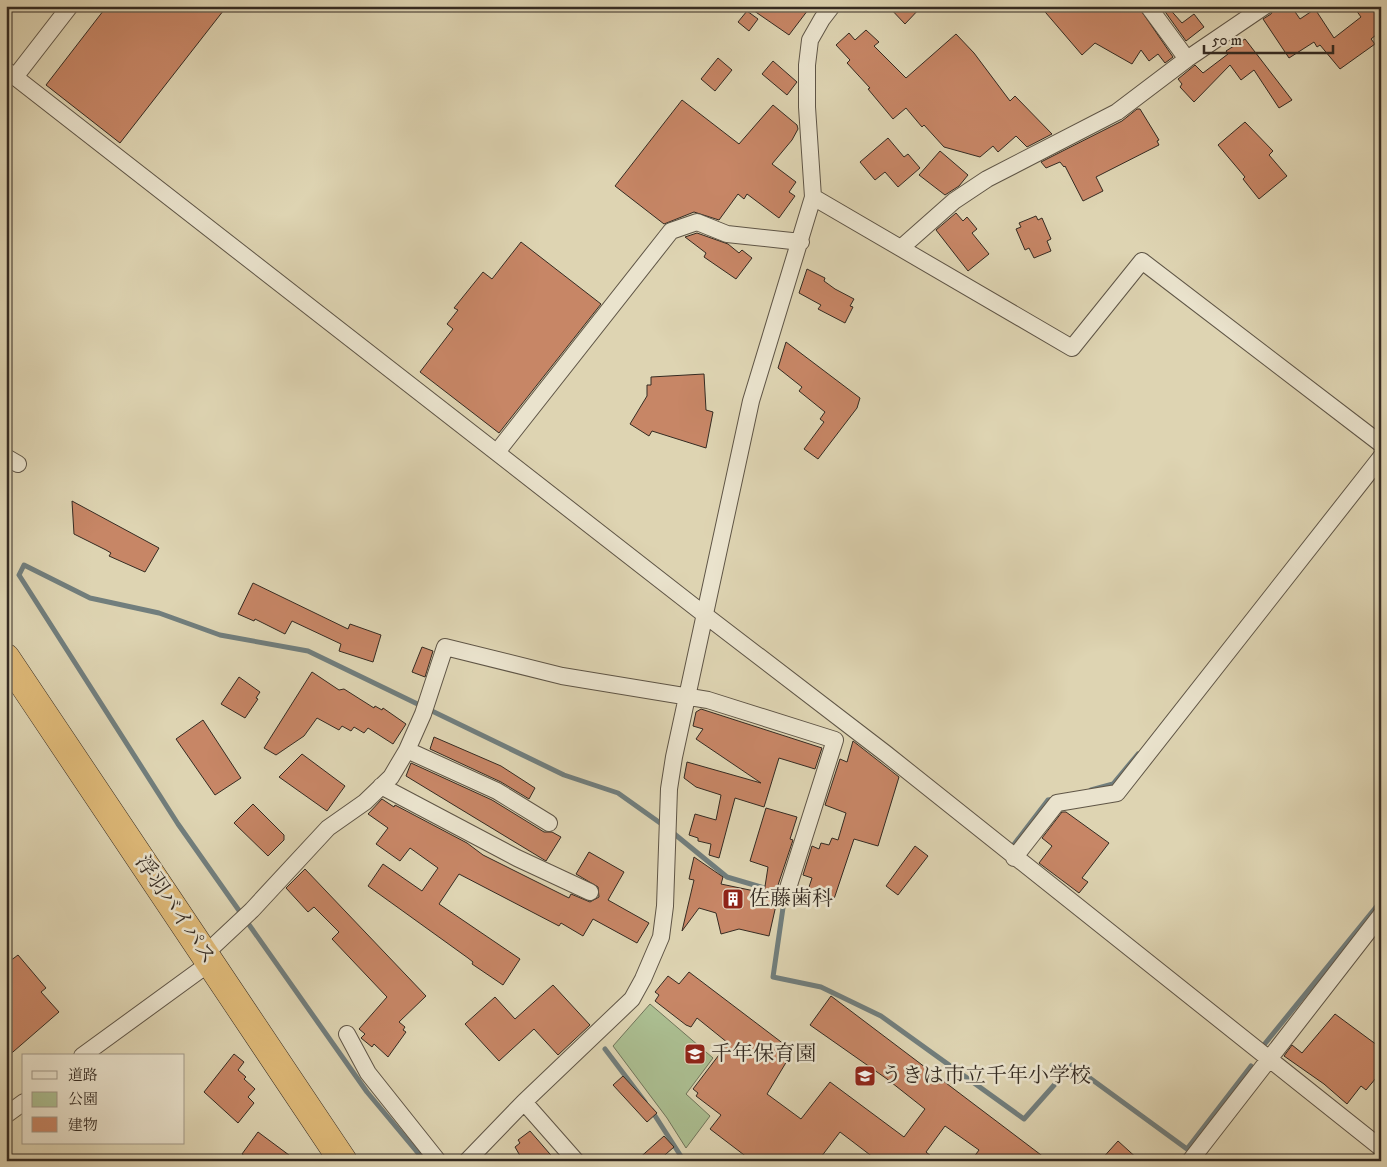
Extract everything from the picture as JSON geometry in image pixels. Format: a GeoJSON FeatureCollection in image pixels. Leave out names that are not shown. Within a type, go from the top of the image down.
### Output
{"type":"FeatureCollection","features":[{"type":"Feature","properties":{"kind":"highway","name":"浮羽バイパス"},"geometry":{"type":"LineString","coordinates":[[6,658],[343,1161]]}},
{"type":"Feature","properties":{"kind":"street"},"geometry":{"type":"LineString","coordinates":[[70,6],[11,74],[885,753],[1014,858],[1381,1148]]}},
{"type":"Feature","properties":{"kind":"street"},"geometry":{"type":"LineString","coordinates":[[467,1161],[524,1102],[632,999],[643,980],[660,937],[665,906],[669,790],[686,696],[751,401],[801,242],[813,197],[807,107],[807,65],[810,40],[832,6]]}},
{"type":"Feature","properties":{"kind":"street"},"geometry":{"type":"LineString","coordinates":[[1148,6],[1188,59]]}},
{"type":"Feature","properties":{"kind":"street"},"geometry":{"type":"LineString","coordinates":[[902,247],[954,201],[986,179],[1117,112],[1188,59],[1266,6]]}},
{"type":"Feature","properties":{"kind":"street"},"geometry":{"type":"LineString","coordinates":[[813,197],[902,247],[1072,348],[1142,261],[1381,444]]}},
{"type":"Feature","properties":{"kind":"street"},"geometry":{"type":"LineString","coordinates":[[497,452],[671,231],[697,222],[727,234],[801,242]]}},
{"type":"Feature","properties":{"kind":"street"},"geometry":{"type":"LineString","coordinates":[[1014,858],[1057,803],[1117,793],[1381,457]]}},
{"type":"Feature","properties":{"kind":"street"},"geometry":{"type":"LineString","coordinates":[[85,1054],[208,958],[328,828],[365,802],[391,777],[407,750],[425,709],[445,647],[562,676],[708,700],[835,740],[788,888]]}},
{"type":"Feature","properties":{"kind":"street"},"geometry":{"type":"LineString","coordinates":[[407,750],[497,791],[549,823]]}},
{"type":"Feature","properties":{"kind":"street"},"geometry":{"type":"LineString","coordinates":[[381,786],[517,858],[590,892]]}},
{"type":"Feature","properties":{"kind":"street"},"geometry":{"type":"LineString","coordinates":[[1190,1161],[1381,915]]}},
{"type":"Feature","properties":{"kind":"street"},"geometry":{"type":"LineString","coordinates":[[347,1034],[368,1073],[438,1161]]}},
{"type":"Feature","properties":{"kind":"street"},"geometry":{"type":"LineString","coordinates":[[524,1102],[576,1161]]}},
{"type":"Feature","properties":{"kind":"street"},"geometry":{"type":"LineString","coordinates":[[6,1115],[22,1103]]}},
{"type":"Feature","properties":{"kind":"green space"},"geometry":{"type":"Polygon","coordinates":[[[650,1004],[713,1058],[686,1094],[710,1116],[686,1148],[667,1118],[613,1046],[650,1004]]]}},
{"type":"Feature","properties":{"kind":"building"},"geometry":{"type":"Polygon","coordinates":[[[107,6],[227,6],[120,143],[46,85],[107,6]]]}},
{"type":"Feature","properties":{"kind":"building"},"geometry":{"type":"Polygon","coordinates":[[[747,6],[811,6],[789,35],[747,6]]]}},
{"type":"Feature","properties":{"kind":"building"},"geometry":{"type":"Polygon","coordinates":[[[888,6],[922,6],[905,24],[888,6]]]}},
{"type":"Feature","properties":{"kind":"building"},"geometry":{"type":"Polygon","coordinates":[[[1040,6],[1138,6],[1173,57],[1165,63],[1158,54],[1149,61],[1141,50],[1132,64],[1095,43],[1082,55],[1040,6]]]}},
{"type":"Feature","properties":{"kind":"building"},"geometry":{"type":"Polygon","coordinates":[[[1161,6],[1167,6],[1182,23],[1194,14],[1204,27],[1186,41],[1161,6]]]}},
{"type":"Feature","properties":{"kind":"building"},"geometry":{"type":"Polygon","coordinates":[[[1275,6],[1291,6],[1300,19],[1315,9],[1334,38],[1361,17],[1353,6],[1381,6],[1381,31],[1371,39],[1375,44],[1340,69],[1320,45],[1317,47],[1314,42],[1289,58],[1263,19],[1271,14],[1275,6]]]}},
{"type":"Feature","properties":{"kind":"building"},"geometry":{"type":"Polygon","coordinates":[[[747,11],[758,19],[749,31],[738,22],[747,11]]]}},
{"type":"Feature","properties":{"kind":"building"},"geometry":{"type":"Polygon","coordinates":[[[866,30],[879,42],[874,46],[906,78],[956,34],[974,53],[1010,101],[1015,96],[1052,134],[1027,147],[1016,136],[998,152],[993,146],[980,157],[944,147],[924,125],[922,127],[906,108],[893,119],[868,89],[870,88],[847,63],[850,60],[836,45],[849,33],[855,40],[866,30]]]}},
{"type":"Feature","properties":{"kind":"building"},"geometry":{"type":"Polygon","coordinates":[[[1245,39],[1292,100],[1279,108],[1254,70],[1241,80],[1230,65],[1194,102],[1180,87],[1182,84],[1178,79],[1195,65],[1203,73],[1228,54],[1226,51],[1245,39]]]}},
{"type":"Feature","properties":{"kind":"building"},"geometry":{"type":"Polygon","coordinates":[[[718,58],[732,70],[715,91],[701,79],[718,58]]]}},
{"type":"Feature","properties":{"kind":"building"},"geometry":{"type":"Polygon","coordinates":[[[773,61],[797,82],[787,95],[762,74],[773,61]]]}},
{"type":"Feature","properties":{"kind":"building"},"geometry":{"type":"Polygon","coordinates":[[[682,100],[739,144],[773,105],[797,125],[798,129],[792,140],[772,164],[796,182],[789,192],[795,196],[779,218],[747,194],[744,199],[738,194],[719,220],[694,212],[664,224],[615,186],[682,100]]]}},
{"type":"Feature","properties":{"kind":"building"},"geometry":{"type":"Polygon","coordinates":[[[1137,109],[1140,109],[1159,140],[1157,141],[1159,145],[1096,177],[1103,191],[1083,201],[1065,166],[1060,162],[1046,168],[1041,162],[1122,121],[1137,109]]]}},
{"type":"Feature","properties":{"kind":"building"},"geometry":{"type":"Polygon","coordinates":[[[1245,122],[1273,151],[1269,155],[1287,176],[1259,199],[1243,179],[1245,177],[1218,145],[1245,122]]]}},
{"type":"Feature","properties":{"kind":"building"},"geometry":{"type":"Polygon","coordinates":[[[888,138],[904,157],[908,154],[920,168],[898,187],[885,172],[875,180],[860,162],[888,138]]]}},
{"type":"Feature","properties":{"kind":"building"},"geometry":{"type":"Polygon","coordinates":[[[940,151],[968,175],[959,186],[945,195],[919,175],[940,151]]]}},
{"type":"Feature","properties":{"kind":"building"},"geometry":{"type":"Polygon","coordinates":[[[956,213],[963,221],[967,217],[977,229],[972,233],[989,254],[968,271],[936,230],[956,213]]]}},
{"type":"Feature","properties":{"kind":"building"},"geometry":{"type":"Polygon","coordinates":[[[1036,216],[1038,220],[1042,218],[1051,239],[1047,241],[1051,251],[1034,258],[1029,248],[1025,250],[1016,229],[1021,227],[1019,223],[1036,216]]]}},
{"type":"Feature","properties":{"kind":"building"},"geometry":{"type":"Polygon","coordinates":[[[697,233],[728,244],[739,253],[742,250],[752,258],[736,279],[704,257],[706,253],[685,237],[697,233]]]}},
{"type":"Feature","properties":{"kind":"building"},"geometry":{"type":"Polygon","coordinates":[[[521,242],[601,304],[499,433],[420,372],[453,329],[447,324],[458,310],[454,308],[483,272],[492,279],[521,242]]]}},
{"type":"Feature","properties":{"kind":"building"},"geometry":{"type":"Polygon","coordinates":[[[807,269],[825,278],[824,281],[835,289],[854,299],[850,306],[853,307],[845,323],[818,309],[821,305],[799,293],[807,269]]]}},
{"type":"Feature","properties":{"kind":"building"},"geometry":{"type":"Polygon","coordinates":[[[786,342],[860,398],[857,408],[818,459],[804,449],[824,422],[820,419],[825,412],[799,391],[802,387],[778,368],[786,342]]]}},
{"type":"Feature","properties":{"kind":"building"},"geometry":{"type":"Polygon","coordinates":[[[704,374],[706,410],[713,412],[706,448],[652,431],[649,436],[630,424],[647,396],[647,385],[651,385],[651,377],[704,374]]]}},
{"type":"Feature","properties":{"kind":"building"},"geometry":{"type":"Polygon","coordinates":[[[72,501],[159,548],[145,572],[109,556],[111,553],[74,534],[72,501]]]}},
{"type":"Feature","properties":{"kind":"building"},"geometry":{"type":"Polygon","coordinates":[[[253,583],[348,629],[350,624],[381,635],[373,662],[339,651],[341,644],[292,621],[285,634],[255,619],[254,621],[238,614],[253,583]]]}},
{"type":"Feature","properties":{"kind":"building"},"geometry":{"type":"Polygon","coordinates":[[[422,647],[433,651],[425,677],[412,672],[422,647]]]}},
{"type":"Feature","properties":{"kind":"building"},"geometry":{"type":"Polygon","coordinates":[[[312,672],[339,690],[344,689],[374,708],[375,706],[382,710],[383,708],[406,724],[393,744],[368,728],[364,733],[354,727],[351,731],[342,726],[339,730],[317,718],[304,736],[276,755],[264,748],[312,672]]]}},
{"type":"Feature","properties":{"kind":"building"},"geometry":{"type":"Polygon","coordinates":[[[239,677],[260,692],[256,698],[258,699],[245,718],[221,704],[239,677]]]}},
{"type":"Feature","properties":{"kind":"building"},"geometry":{"type":"Polygon","coordinates":[[[701,709],[822,748],[815,769],[779,758],[764,807],[735,798],[719,858],[709,855],[711,844],[698,841],[698,838],[689,835],[695,814],[716,820],[721,795],[696,787],[684,778],[687,762],[761,783],[696,739],[703,729],[693,726],[696,712],[701,709]]]}},
{"type":"Feature","properties":{"kind":"building"},"geometry":{"type":"Polygon","coordinates":[[[203,720],[241,778],[215,795],[176,739],[203,720]]]}},
{"type":"Feature","properties":{"kind":"building"},"geometry":{"type":"Polygon","coordinates":[[[434,737],[501,766],[535,788],[529,799],[501,782],[430,749],[434,737]]]}},
{"type":"Feature","properties":{"kind":"building"},"geometry":{"type":"Polygon","coordinates":[[[853,741],[899,777],[878,846],[854,839],[834,899],[808,890],[812,878],[803,875],[812,846],[819,849],[821,843],[829,845],[832,838],[838,840],[846,813],[825,805],[840,759],[847,762],[853,741]]]}},
{"type":"Feature","properties":{"kind":"building"},"geometry":{"type":"Polygon","coordinates":[[[302,754],[345,786],[327,811],[279,777],[302,754]]]}},
{"type":"Feature","properties":{"kind":"building"},"geometry":{"type":"Polygon","coordinates":[[[411,763],[492,800],[544,832],[552,832],[561,837],[546,861],[406,776],[411,763]]]}},
{"type":"Feature","properties":{"kind":"building"},"geometry":{"type":"Polygon","coordinates":[[[382,799],[394,807],[395,805],[467,843],[483,855],[569,898],[571,894],[590,902],[599,897],[598,887],[576,874],[589,852],[624,872],[608,900],[649,923],[637,943],[593,919],[583,936],[561,923],[559,926],[459,874],[439,904],[520,959],[503,985],[368,886],[383,864],[422,891],[438,868],[410,848],[400,861],[376,844],[388,828],[368,814],[382,799]]]}},
{"type":"Feature","properties":{"kind":"building"},"geometry":{"type":"Polygon","coordinates":[[[253,804],[284,835],[284,840],[268,856],[234,823],[253,804]]]}},
{"type":"Feature","properties":{"kind":"building"},"geometry":{"type":"Polygon","coordinates":[[[766,808],[797,817],[790,839],[793,840],[778,885],[779,892],[769,936],[739,929],[721,934],[716,913],[699,908],[682,931],[694,880],[689,879],[694,857],[723,877],[721,884],[764,893],[768,867],[750,861],[766,808]]]}},
{"type":"Feature","properties":{"kind":"building"},"geometry":{"type":"Polygon","coordinates":[[[1062,812],[1066,812],[1109,843],[1082,878],[1088,882],[1079,893],[1039,863],[1052,846],[1042,838],[1062,812]]]}},
{"type":"Feature","properties":{"kind":"building"},"geometry":{"type":"Polygon","coordinates":[[[915,846],[928,856],[898,895],[886,886],[915,846]]]}},
{"type":"Feature","properties":{"kind":"building"},"geometry":{"type":"Polygon","coordinates":[[[305,869],[426,996],[399,1022],[405,1027],[403,1030],[406,1032],[388,1057],[374,1044],[372,1047],[361,1038],[365,1034],[359,1029],[387,997],[332,939],[339,932],[314,907],[308,912],[286,888],[305,869]]]}},
{"type":"Feature","properties":{"kind":"building"},"geometry":{"type":"Polygon","coordinates":[[[18,955],[46,988],[41,992],[59,1012],[6,1058],[6,964],[18,955]]]}},
{"type":"Feature","properties":{"kind":"building"},"geometry":{"type":"Polygon","coordinates":[[[689,972],[793,1051],[767,1094],[801,1119],[830,1082],[904,1137],[925,1109],[887,1079],[810,1025],[831,996],[1049,1161],[971,1161],[979,1150],[945,1126],[926,1152],[937,1161],[878,1161],[840,1132],[818,1161],[752,1161],[710,1129],[721,1115],[696,1096],[698,1093],[693,1089],[728,1043],[697,1018],[691,1027],[686,1025],[655,1001],[659,995],[655,992],[668,976],[679,984],[689,972]]]}},
{"type":"Feature","properties":{"kind":"building"},"geometry":{"type":"Polygon","coordinates":[[[553,985],[590,1025],[558,1055],[534,1029],[499,1061],[465,1024],[495,997],[515,1019],[553,985]]]}},
{"type":"Feature","properties":{"kind":"building"},"geometry":{"type":"Polygon","coordinates":[[[1335,1014],[1381,1048],[1381,1072],[1366,1090],[1361,1086],[1347,1104],[1324,1084],[1284,1056],[1292,1045],[1302,1053],[1335,1014]]]}},
{"type":"Feature","properties":{"kind":"building"},"geometry":{"type":"Polygon","coordinates":[[[234,1054],[244,1062],[238,1070],[246,1077],[244,1079],[255,1089],[248,1097],[254,1103],[238,1123],[204,1092],[234,1054]]]}},
{"type":"Feature","properties":{"kind":"building"},"geometry":{"type":"Polygon","coordinates":[[[623,1076],[657,1113],[647,1122],[613,1085],[623,1076]]]}},
{"type":"Feature","properties":{"kind":"building"},"geometry":{"type":"Polygon","coordinates":[[[530,1131],[556,1161],[523,1161],[515,1147],[520,1143],[518,1140],[530,1131]]]}},
{"type":"Feature","properties":{"kind":"building"},"geometry":{"type":"Polygon","coordinates":[[[258,1132],[297,1161],[251,1161],[242,1154],[258,1132]]]}},
{"type":"Feature","properties":{"kind":"building"},"geometry":{"type":"Polygon","coordinates":[[[664,1136],[674,1147],[658,1161],[636,1161],[664,1136]]]}},
{"type":"Feature","properties":{"kind":"building"},"geometry":{"type":"Polygon","coordinates":[[[1118,1141],[1140,1161],[1100,1161],[1118,1141]]]}},
{"type":"Feature","properties":{"kind":"waterway"},"geometry":{"type":"LineString","coordinates":[[423,1159],[367,1092],[178,824],[19,575],[24,565],[90,598],[159,613],[220,635],[308,651],[564,775],[618,793],[663,825]]}},
{"type":"Feature","properties":{"kind":"waterway"},"geometry":{"type":"LineString","coordinates":[[1091,790],[1113,784],[1138,754]]}},
{"type":"Feature","properties":{"kind":"waterway"},"geometry":{"type":"LineString","coordinates":[[1012,847],[1048,800],[1054,799]]}},
{"type":"Feature","properties":{"kind":"waterway"},"geometry":{"type":"LineString","coordinates":[[672,832],[727,877],[785,894],[773,977],[821,987],[881,1016],[1024,1119],[1072,1065],[1187,1149],[1251,1066]]}},
{"type":"Feature","properties":{"kind":"waterway"},"geometry":{"type":"LineString","coordinates":[[1263,1046],[1381,901]]}},
{"type":"Feature","properties":{"kind":"waterway"},"geometry":{"type":"LineString","coordinates":[[605,1049],[645,1102]]}},
{"type":"Feature","properties":{"kind":"waterway"},"geometry":{"type":"LineString","coordinates":[[652,1111],[684,1161]]}},
{"type":"Feature","properties":{"kind":"place","name":"佐藤歯科"},"geometry":{"type":"Point","coordinates":[733,899]}},
{"type":"Feature","properties":{"kind":"place","name":"千年保育園"},"geometry":{"type":"Point","coordinates":[695,1054]}},
{"type":"Feature","properties":{"kind":"place","name":"うきは市立千年小学校"},"geometry":{"type":"Point","coordinates":[865,1076]}}]}
